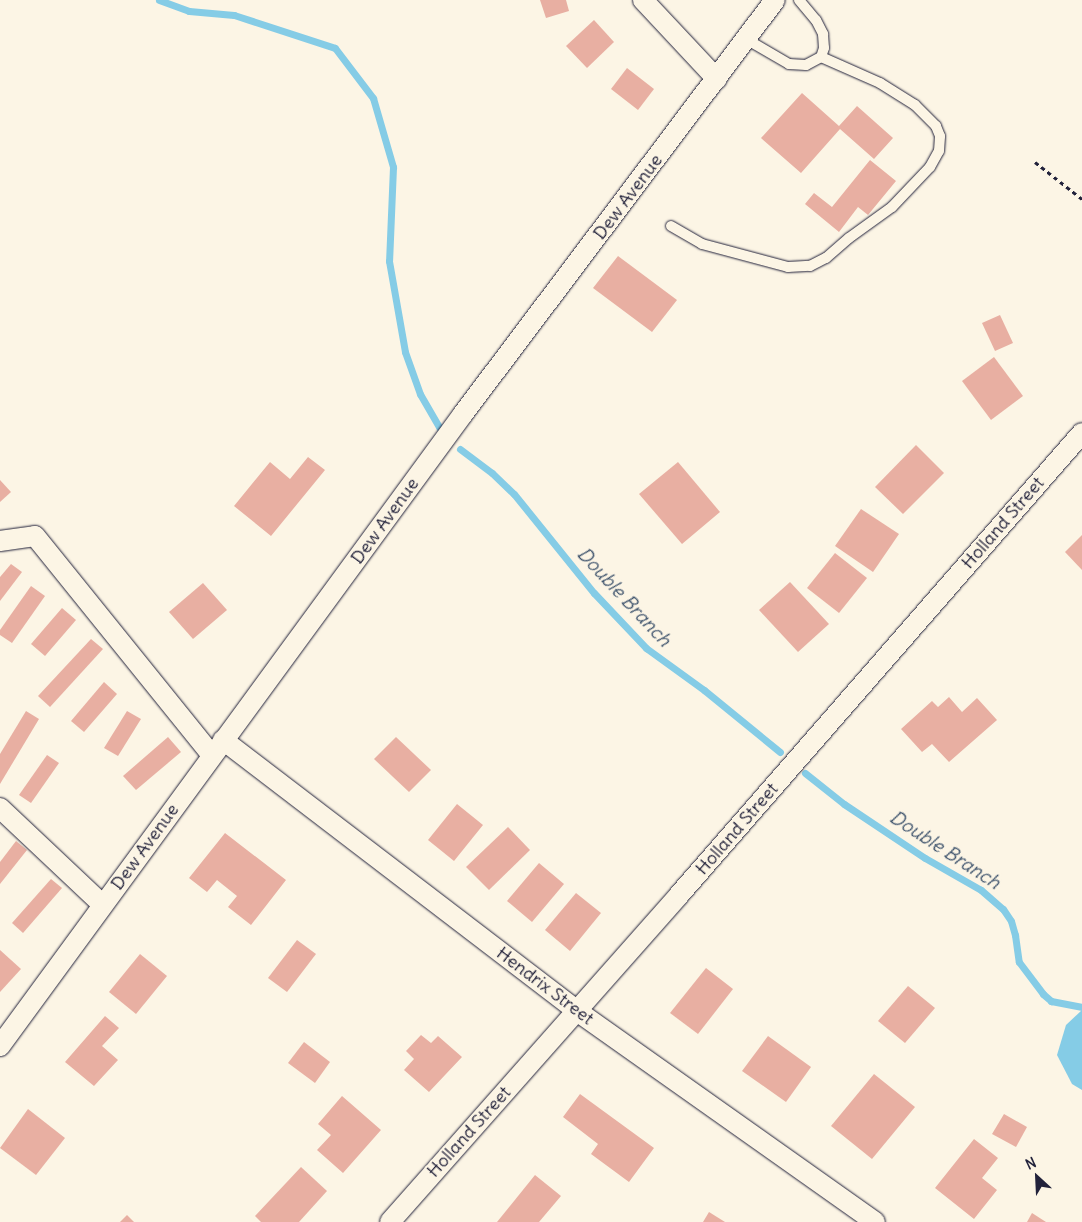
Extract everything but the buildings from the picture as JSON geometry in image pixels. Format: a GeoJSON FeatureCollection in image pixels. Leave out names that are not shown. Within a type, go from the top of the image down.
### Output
{"type":"FeatureCollection","features":[{"type":"Feature","properties":{"kind":"street"},"geometry":{"type":"LineString","coordinates":[[643,0],[716,79]]}},
{"type":"Feature","properties":{"kind":"street","name":"Dew Avenue"},"geometry":{"type":"LineString","coordinates":[[0,1046],[463,414],[775,0]]}},
{"type":"Feature","properties":{"kind":"street","name":"Holland Street"},"geometry":{"type":"LineString","coordinates":[[390,1222],[1082,433]]}},
{"type":"Feature","properties":{"kind":"street","name":"Hendrix Street"},"geometry":{"type":"LineString","coordinates":[[0,541],[35,536],[218,748],[577,1011],[875,1222]]}},
{"type":"Feature","properties":{"kind":"street"},"geometry":{"type":"LineString","coordinates":[[0,808],[103,905]]}},
{"type":"Feature","properties":{"kind":"lane"},"geometry":{"type":"LineString","coordinates":[[746,39],[789,64],[806,65],[821,57],[824,48],[823,34],[816,20],[799,0]]}},
{"type":"Feature","properties":{"kind":"lane"},"geometry":{"type":"LineString","coordinates":[[672,226],[702,244],[788,267],[810,266],[826,258],[849,238],[892,207],[930,167],[939,151],[940,136],[936,126],[915,105],[880,83],[821,57]]}},
{"type":"Feature","properties":{"kind":"path"},"geometry":{"type":"LineString","coordinates":[[1035,162],[1082,199]]}},
{"type":"Feature","properties":{"kind":"water"},"geometry":{"type":"Polygon","coordinates":[[[1082,1010],[1082,1090],[1072,1084],[1057,1055],[1066,1025],[1082,1010]]]}},
{"type":"Feature","properties":{"kind":"waterway","name":"Double Branch"},"geometry":{"type":"LineString","coordinates":[[159,0],[189,11],[234,15],[335,48],[373,98],[393,167],[389,261],[405,352],[420,394],[440,428]]}},
{"type":"Feature","properties":{"kind":"waterway","name":"Double Branch"},"geometry":{"type":"LineString","coordinates":[[460,449],[492,473],[514,494],[594,593],[646,648],[704,690],[780,752]]}},
{"type":"Feature","properties":{"kind":"waterway","name":"Double Branch"},"geometry":{"type":"LineString","coordinates":[[805,773],[844,804],[925,858],[981,890],[1003,909],[1011,921],[1019,962],[1043,994],[1051,1001],[1082,1007]]}}]}
